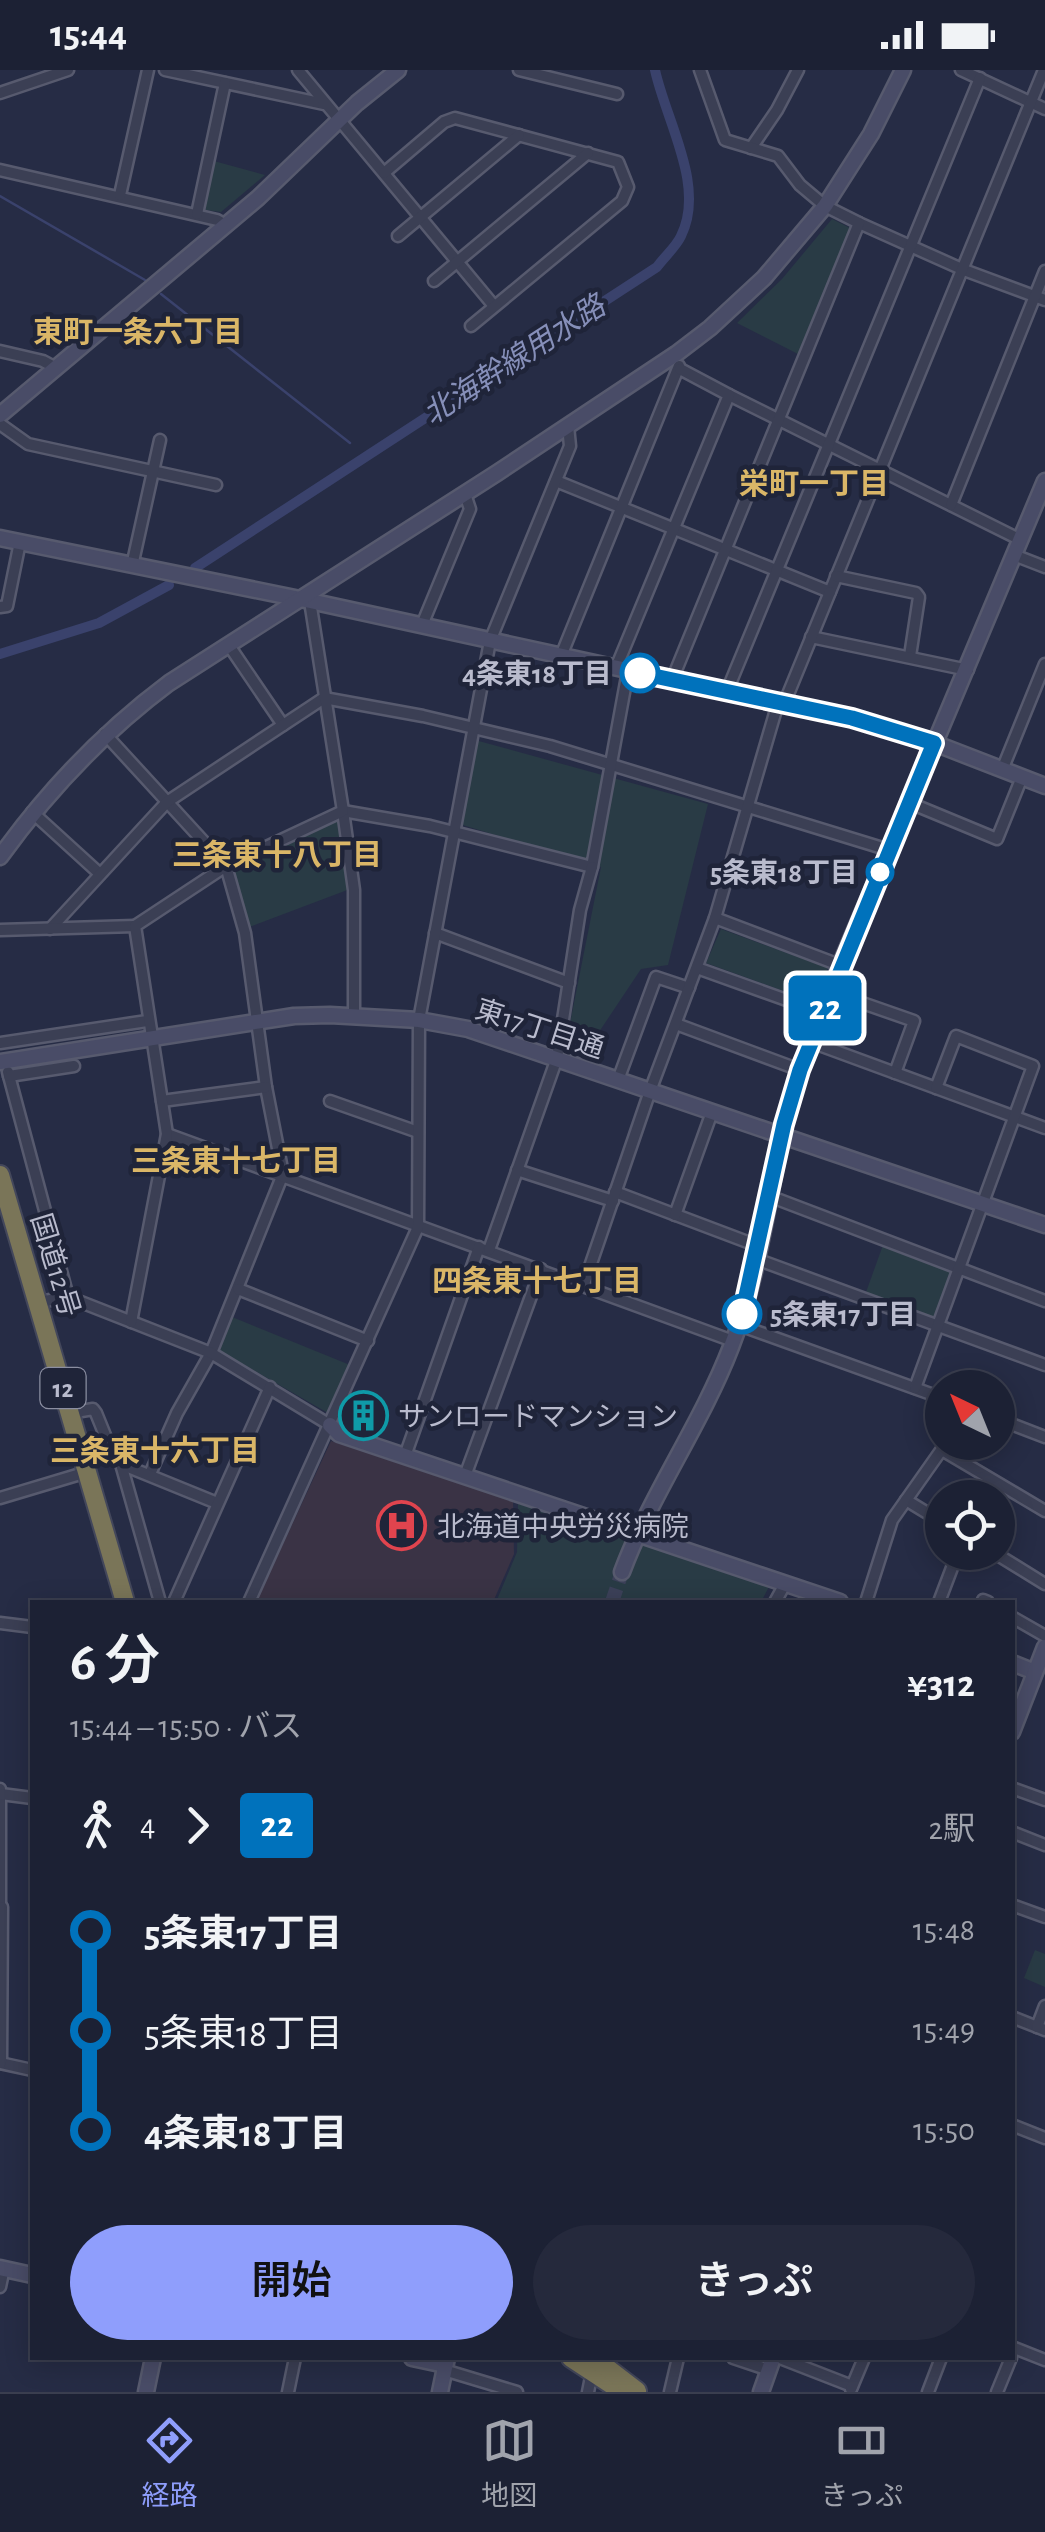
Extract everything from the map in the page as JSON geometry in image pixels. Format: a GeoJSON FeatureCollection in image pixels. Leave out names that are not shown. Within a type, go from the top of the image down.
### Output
{"type":"FeatureCollection","features":[{"type":"Feature","properties":{"kind":"highway","name":"国道12号"},"geometry":{"type":"LineString","coordinates":[[0,1175],[124,1600]]}},
{"type":"Feature","properties":{"kind":"highway"},"geometry":{"type":"LineString","coordinates":[[593,2365],[628,2392]]}},
{"type":"Feature","properties":{"kind":"highway"},"geometry":{"type":"LineString","coordinates":[[593,2365],[638,2392]]}},
{"type":"Feature","properties":{"kind":"street"},"geometry":{"type":"LineString","coordinates":[[0,93],[68,70]]}},
{"type":"Feature","properties":{"kind":"street"},"geometry":{"type":"LineString","coordinates":[[120,195],[148,70]]}},
{"type":"Feature","properties":{"kind":"street"},"geometry":{"type":"LineString","coordinates":[[165,70],[325,104]]}},
{"type":"Feature","properties":{"kind":"street"},"geometry":{"type":"LineString","coordinates":[[298,70],[494,306]]}},
{"type":"Feature","properties":{"kind":"street"},"geometry":{"type":"LineString","coordinates":[[0,415],[226,225],[398,70]]}},
{"type":"Feature","properties":{"kind":"street"},"geometry":{"type":"LineString","coordinates":[[519,70],[616,94]]}},
{"type":"Feature","properties":{"kind":"street"},"geometry":{"type":"LineString","coordinates":[[574,83],[580,70]]}},
{"type":"Feature","properties":{"kind":"street"},"geometry":{"type":"LineString","coordinates":[[700,70],[725,140],[778,156],[800,186],[825,206],[964,270],[1040,298]]}},
{"type":"Feature","properties":{"kind":"street"},"geometry":{"type":"LineString","coordinates":[[751,148],[778,110],[798,70]]}},
{"type":"Feature","properties":{"kind":"street"},"geometry":{"type":"LineString","coordinates":[[0,858],[66,772],[169,683],[304,600],[568,426],[678,362],[764,278],[825,206],[872,134],[903,70]]}},
{"type":"Feature","properties":{"kind":"street"},"geometry":{"type":"LineString","coordinates":[[961,70],[979,75],[1045,109]]}},
{"type":"Feature","properties":{"kind":"street"},"geometry":{"type":"LineString","coordinates":[[584,1284],[650,1091],[716,918],[781,703],[881,471],[1044,70]]}},
{"type":"Feature","properties":{"kind":"street"},"geometry":{"type":"LineString","coordinates":[[727,691],[979,75]]}},
{"type":"Feature","properties":{"kind":"street"},"geometry":{"type":"LineString","coordinates":[[197,214],[224,83]]}},
{"type":"Feature","properties":{"kind":"street"},"geometry":{"type":"LineString","coordinates":[[384,174],[444,122],[455,118],[618,162],[628,187],[622,201],[471,326]]}},
{"type":"Feature","properties":{"kind":"street"},"geometry":{"type":"LineString","coordinates":[[398,236],[519,134]]}},
{"type":"Feature","properties":{"kind":"street"},"geometry":{"type":"LineString","coordinates":[[434,281],[588,153]]}},
{"type":"Feature","properties":{"kind":"street"},"geometry":{"type":"LineString","coordinates":[[0,170],[120,195],[226,225]]}},
{"type":"Feature","properties":{"kind":"street"},"geometry":{"type":"LineString","coordinates":[[672,680],[859,223]]}},
{"type":"Feature","properties":{"kind":"street"},"geometry":{"type":"LineString","coordinates":[[952,505],[1040,298],[1045,271]]}},
{"type":"Feature","properties":{"kind":"street"},"geometry":{"type":"LineString","coordinates":[[0,351],[56,368]]}},
{"type":"Feature","properties":{"kind":"street"},"geometry":{"type":"LineString","coordinates":[[678,362],[729,395],[1021,540]]}},
{"type":"Feature","properties":{"kind":"street"},"geometry":{"type":"LineString","coordinates":[[562,656],[678,362]]}},
{"type":"Feature","properties":{"kind":"street"},"geometry":{"type":"LineString","coordinates":[[405,1456],[558,1058],[580,910],[612,765],[622,669],[729,395]]}},
{"type":"Feature","properties":{"kind":"street"},"geometry":{"type":"LineString","coordinates":[[0,424],[28,444],[216,485]]}},
{"type":"Feature","properties":{"kind":"street"},"geometry":{"type":"LineString","coordinates":[[250,1600],[418,1227],[418,1020],[434,933],[490,640],[570,446],[568,426]]}},
{"type":"Feature","properties":{"kind":"street"},"geometry":{"type":"LineString","coordinates":[[132,566],[160,440]]}},
{"type":"Feature","properties":{"kind":"street"},"geometry":{"type":"LineString","coordinates":[[622,1572],[637,1534],[712,1392],[733,1340],[782,1135],[810,1042],[1045,480]]}},
{"type":"Feature","properties":{"kind":"street"},"geometry":{"type":"LineString","coordinates":[[556,481],[830,592]]}},
{"type":"Feature","properties":{"kind":"street"},"geometry":{"type":"LineString","coordinates":[[422,626],[470,509],[464,494]]}},
{"type":"Feature","properties":{"kind":"street"},"geometry":{"type":"LineString","coordinates":[[0,538],[852,718],[934,743],[1045,786]]}},
{"type":"Feature","properties":{"kind":"street"},"geometry":{"type":"LineString","coordinates":[[0,607],[7,606],[20,542]]}},
{"type":"Feature","properties":{"kind":"street"},"geometry":{"type":"LineString","coordinates":[[1014,555],[1045,567]]}},
{"type":"Feature","properties":{"kind":"street"},"geometry":{"type":"LineString","coordinates":[[836,576],[919,596],[910,656]]}},
{"type":"Feature","properties":{"kind":"street"},"geometry":{"type":"LineString","coordinates":[[304,600],[324,698],[354,890],[354,1016]]}},
{"type":"Feature","properties":{"kind":"street"},"geometry":{"type":"LineString","coordinates":[[812,636],[968,670]]}},
{"type":"Feature","properties":{"kind":"street"},"geometry":{"type":"LineString","coordinates":[[228,644],[283,724]]}},
{"type":"Feature","properties":{"kind":"street"},"geometry":{"type":"LineString","coordinates":[[1002,770],[1045,664]]}},
{"type":"Feature","properties":{"kind":"street"},"geometry":{"type":"LineString","coordinates":[[50,929],[167,802],[324,698],[474,728],[612,765],[888,850]]}},
{"type":"Feature","properties":{"kind":"street"},"geometry":{"type":"LineString","coordinates":[[106,734],[226,866],[245,933],[266,1086],[284,1174],[211,1353],[177,1413],[150,1474]]}},
{"type":"Feature","properties":{"kind":"street"},"geometry":{"type":"LineString","coordinates":[[910,803],[997,838],[1022,777]]}},
{"type":"Feature","properties":{"kind":"street"},"geometry":{"type":"LineString","coordinates":[[0,930],[135,926],[226,866],[343,811],[454,832],[592,868]]}},
{"type":"Feature","properties":{"kind":"street"},"geometry":{"type":"LineString","coordinates":[[32,812],[100,874]]}},
{"type":"Feature","properties":{"kind":"street"},"geometry":{"type":"LineString","coordinates":[[716,918],[842,966]]}},
{"type":"Feature","properties":{"kind":"street"},"geometry":{"type":"LineString","coordinates":[[130,1322],[167,1134],[135,926]]}},
{"type":"Feature","properties":{"kind":"street"},"geometry":{"type":"LineString","coordinates":[[434,933],[569,983]]}},
{"type":"Feature","properties":{"kind":"street"},"geometry":{"type":"LineString","coordinates":[[697,968],[823,1012]]}},
{"type":"Feature","properties":{"kind":"street"},"geometry":{"type":"LineString","coordinates":[[618,1080],[656,976],[690,988]]}},
{"type":"Feature","properties":{"kind":"street"},"geometry":{"type":"LineString","coordinates":[[832,992],[914,1021],[894,1073]]}},
{"type":"Feature","properties":{"kind":"street","name":"東17丁目通"},"geometry":{"type":"LineString","coordinates":[[6,1070],[150,1038],[258,1021],[330,1014],[418,1020],[468,1030],[558,1058],[1045,1225]]}},
{"type":"Feature","properties":{"kind":"street"},"geometry":{"type":"LineString","coordinates":[[0,1044],[148,1021]]}},
{"type":"Feature","properties":{"kind":"street"},"geometry":{"type":"LineString","coordinates":[[676,1024],[800,1070]]}},
{"type":"Feature","properties":{"kind":"street"},"geometry":{"type":"LineString","coordinates":[[915,1388],[1034,1066],[956,1036],[936,1088]]}},
{"type":"Feature","properties":{"kind":"street"},"geometry":{"type":"LineString","coordinates":[[810,1042],[1045,1128]]}},
{"type":"Feature","properties":{"kind":"street"},"geometry":{"type":"LineString","coordinates":[[68,1297],[6,1070],[74,1066]]}},
{"type":"Feature","properties":{"kind":"street"},"geometry":{"type":"LineString","coordinates":[[162,1101],[266,1086]]}},
{"type":"Feature","properties":{"kind":"street"},"geometry":{"type":"LineString","coordinates":[[330,1101],[418,1132]]}},
{"type":"Feature","properties":{"kind":"street"},"geometry":{"type":"LineString","coordinates":[[675,1215],[712,1112]]}},
{"type":"Feature","properties":{"kind":"street"},"geometry":{"type":"LineString","coordinates":[[167,1134],[733,1340]]}},
{"type":"Feature","properties":{"kind":"street"},"geometry":{"type":"LineString","coordinates":[[517,1170],[675,1215],[937,1326],[1045,1365]]}},
{"type":"Feature","properties":{"kind":"street"},"geometry":{"type":"LineString","coordinates":[[770,1196],[1045,1301]]}},
{"type":"Feature","properties":{"kind":"street"},"geometry":{"type":"LineString","coordinates":[[465,1476],[541,1269]]}},
{"type":"Feature","properties":{"kind":"street"},"geometry":{"type":"LineString","coordinates":[[238,1289],[368,1340]]}},
{"type":"Feature","properties":{"kind":"street"},"geometry":{"type":"LineString","coordinates":[[39,1302],[68,1297],[211,1353],[330,1424],[339,1434],[834,1600]]}},
{"type":"Feature","properties":{"kind":"street"},"geometry":{"type":"LineString","coordinates":[[739,1324],[925,1392]]}},
{"type":"Feature","properties":{"kind":"street"},"geometry":{"type":"LineString","coordinates":[[175,1600],[270,1387]]}},
{"type":"Feature","properties":{"kind":"street"},"geometry":{"type":"LineString","coordinates":[[70,1414],[92,1409],[96,1412],[121,1464],[159,1600]]}},
{"type":"Feature","properties":{"kind":"street"},"geometry":{"type":"LineString","coordinates":[[1015,1426],[1045,1437]]}},
{"type":"Feature","properties":{"kind":"street"},"geometry":{"type":"LineString","coordinates":[[867,1600],[892,1520],[934,1460]]}},
{"type":"Feature","properties":{"kind":"street"},"geometry":{"type":"LineString","coordinates":[[966,1460],[1045,1511]]}},
{"type":"Feature","properties":{"kind":"street"},"geometry":{"type":"LineString","coordinates":[[121,1464],[217,1503]]}},
{"type":"Feature","properties":{"kind":"street"},"geometry":{"type":"LineString","coordinates":[[0,1498],[87,1472]]}},
{"type":"Feature","properties":{"kind":"street"},"geometry":{"type":"LineString","coordinates":[[906,1500],[925,1512]]}},
{"type":"Feature","properties":{"kind":"street"},"geometry":{"type":"LineString","coordinates":[[1015,1566],[1045,1584]]}},
{"type":"Feature","properties":{"kind":"street"},"geometry":{"type":"LineString","coordinates":[[940,1600],[951,1570]]}},
{"type":"Feature","properties":{"kind":"street"},"geometry":{"type":"LineString","coordinates":[[776,1600],[785,1584]]}},
{"type":"Feature","properties":{"kind":"street"},"geometry":{"type":"LineString","coordinates":[[1015,1620],[1044,1647],[1015,1724]]}},
{"type":"Feature","properties":{"kind":"street"},"geometry":{"type":"LineString","coordinates":[[0,1623],[30,1627]]}},
{"type":"Feature","properties":{"kind":"street"},"geometry":{"type":"LineString","coordinates":[[1015,1664],[1035,1672]]}},
{"type":"Feature","properties":{"kind":"street"},"geometry":{"type":"LineString","coordinates":[[1030,1687],[1045,1693]]}},
{"type":"Feature","properties":{"kind":"street"},"geometry":{"type":"LineString","coordinates":[[1015,1789],[1045,1800]]}},
{"type":"Feature","properties":{"kind":"street"},"geometry":{"type":"LineString","coordinates":[[30,1798],[0,1791],[0,2063],[30,2070]]}},
{"type":"Feature","properties":{"kind":"street"},"geometry":{"type":"LineString","coordinates":[[1015,1833],[1045,1846]]}},
{"type":"Feature","properties":{"kind":"street"},"geometry":{"type":"LineString","coordinates":[[1015,1906],[1045,1918]]}},
{"type":"Feature","properties":{"kind":"street"},"geometry":{"type":"LineString","coordinates":[[1015,2018],[1041,2028],[1045,2006]]}},
{"type":"Feature","properties":{"kind":"street"},"geometry":{"type":"LineString","coordinates":[[1015,2126],[1045,2138]]}},
{"type":"Feature","properties":{"kind":"street"},"geometry":{"type":"LineString","coordinates":[[0,2287],[2,2268],[30,2275]]}},
{"type":"Feature","properties":{"kind":"street"},"geometry":{"type":"LineString","coordinates":[[1015,2352],[1045,2360]]}},
{"type":"Feature","properties":{"kind":"street"},"geometry":{"type":"LineString","coordinates":[[146,2392],[153,2360]]}},
{"type":"Feature","properties":{"kind":"street"},"geometry":{"type":"LineString","coordinates":[[288,2392],[295,2360]]}},
{"type":"Feature","properties":{"kind":"street"},"geometry":{"type":"LineString","coordinates":[[670,2392],[678,2360]]}},
{"type":"Feature","properties":{"kind":"street"},"geometry":{"type":"LineString","coordinates":[[761,2392],[774,2362],[851,2389],[863,2360]]}},
{"type":"Feature","properties":{"kind":"street"},"geometry":{"type":"LineString","coordinates":[[928,2392],[940,2360]]}},
{"type":"Feature","properties":{"kind":"street"},"geometry":{"type":"LineString","coordinates":[[997,2392],[1009,2360]]}},
{"type":"Feature","properties":{"kind":"street"},"geometry":{"type":"LineString","coordinates":[[440,2392],[445,2364],[517,2392]]}},
{"type":"Feature","properties":{"kind":"street"},"geometry":{"type":"LineString","coordinates":[[588,2392],[593,2365]]}},
{"type":"Feature","properties":{"kind":"shaded area"},"geometry":{"type":"Polygon","coordinates":[[[214,161],[265,175],[221,212],[206,210],[214,161]]]}},
{"type":"Feature","properties":{"kind":"shaded area"},"geometry":{"type":"Polygon","coordinates":[[[832,219],[850,228],[798,354],[737,323],[782,279],[832,219]]]}},
{"type":"Feature","properties":{"kind":"shaded area"},"geometry":{"type":"Polygon","coordinates":[[[475,740],[708,804],[668,965],[641,969],[599,1032],[570,1023],[601,867],[456,823],[475,740]]]}},
{"type":"Feature","properties":{"kind":"shaded area"},"geometry":{"type":"Polygon","coordinates":[[[340,817],[350,889],[247,928],[230,868],[340,817]]]}},
{"type":"Feature","properties":{"kind":"shaded area"},"geometry":{"type":"Polygon","coordinates":[[[721,929],[828,968],[814,1002],[706,963],[721,929]]]}},
{"type":"Feature","properties":{"kind":"shaded area"},"geometry":{"type":"Polygon","coordinates":[[[883,1245],[953,1270],[934,1320],[865,1295],[883,1245]]]}},
{"type":"Feature","properties":{"kind":"shaded area"},"geometry":{"type":"Polygon","coordinates":[[[232,1317],[350,1365],[328,1413],[218,1350],[232,1317]]]}},
{"type":"Feature","properties":{"kind":"shaded area","name":"北海道中央労災病院"},"geometry":{"type":"Polygon","coordinates":[[[331,1441],[513,1498],[514,1554],[494,1600],[257,1600],[331,1441]]]}},
{"type":"Feature","properties":{"kind":"shaded area"},"geometry":{"type":"Polygon","coordinates":[[[518,1501],[770,1585],[762,1600],[497,1600],[517,1552],[518,1501]]]}},
{"type":"Feature","properties":{"kind":"shaded area"},"geometry":{"type":"Polygon","coordinates":[[[1035,1950],[1045,1954],[1045,1987],[1024,1978],[1035,1950]]]}},
{"type":"Feature","properties":{"kind":"waterway","name":"北海幹線用水路"},"geometry":{"type":"LineString","coordinates":[[195,568],[657,267],[681,236],[688,217],[689,196],[687,175],[655,70]]}},
{"type":"Feature","properties":{"kind":"waterway"},"geometry":{"type":"LineString","coordinates":[[0,196],[145,280]]}},
{"type":"Feature","properties":{"kind":"waterway"},"geometry":{"type":"LineString","coordinates":[[161,294],[350,443]]}},
{"type":"Feature","properties":{"kind":"waterway","name":"北海幹線用水路"},"geometry":{"type":"LineString","coordinates":[[0,654],[99,623],[169,585]]}},
{"type":"Feature","properties":{"kind":"tunnel"},"geometry":{"type":"LineString","coordinates":[[613,1600],[622,1572]]}},
{"type":"Feature","properties":{"kind":"bus line","name":"22"},"geometry":{"type":"LineString","coordinates":[[640,673],[852,718],[934,743],[800,1070],[784,1124],[742,1314]]}},
{"type":"Feature","properties":{"kind":"place","name":"4条東18丁目"},"geometry":{"type":"Point","coordinates":[640,673]}},
{"type":"Feature","properties":{"kind":"place","name":"5条東18丁目"},"geometry":{"type":"Point","coordinates":[880,872]}},
{"type":"Feature","properties":{"kind":"place","name":"5条東17丁目"},"geometry":{"type":"Point","coordinates":[742,1314]}},
{"type":"Feature","properties":{"kind":"place","name":"サンロードマンション"},"geometry":{"type":"Point","coordinates":[363,1416]}},
{"type":"Feature","properties":{"kind":"place","name":"北海道中央労災病院"},"geometry":{"type":"Point","coordinates":[402,1526]}},
{"type":"Feature","properties":{"kind":"district","name":"東町一条六丁目"},"geometry":{"type":"Point","coordinates":[138,332]}},
{"type":"Feature","properties":{"kind":"district","name":"栄町一丁目"},"geometry":{"type":"Point","coordinates":[814,484]}},
{"type":"Feature","properties":{"kind":"district","name":"三条東十八丁目"},"geometry":{"type":"Point","coordinates":[277,855]}},
{"type":"Feature","properties":{"kind":"district","name":"三条東十七丁目"},"geometry":{"type":"Point","coordinates":[236,1161]}},
{"type":"Feature","properties":{"kind":"district","name":"四条東十七丁目"},"geometry":{"type":"Point","coordinates":[537,1281]}},
{"type":"Feature","properties":{"kind":"district","name":"三条東十六丁目"},"geometry":{"type":"Point","coordinates":[155,1451]}}]}
